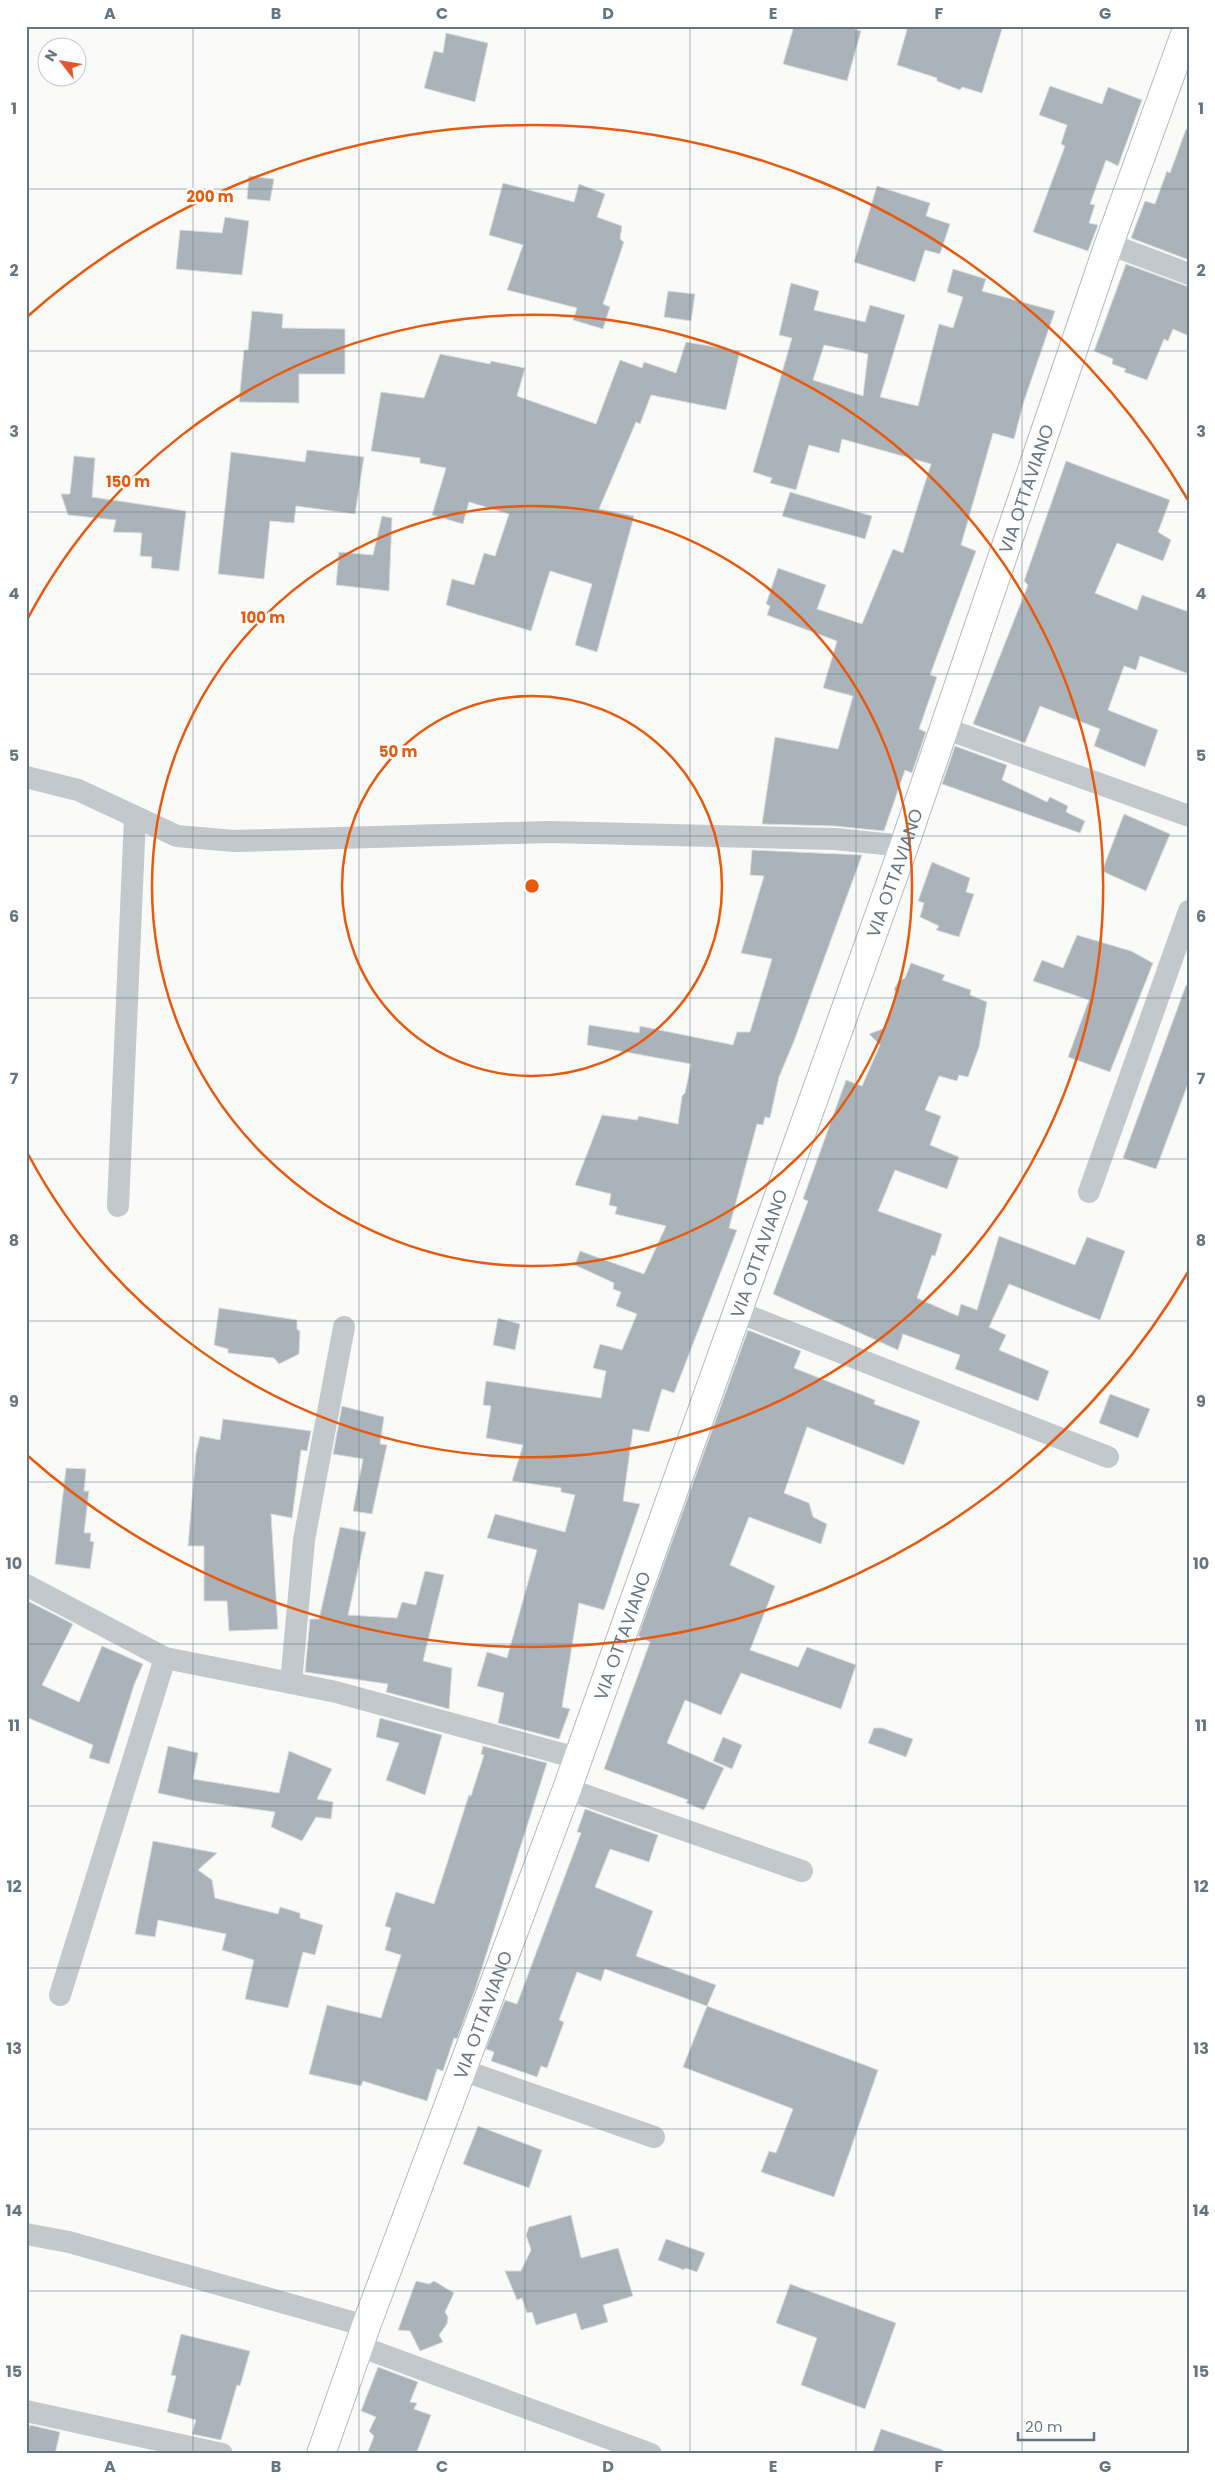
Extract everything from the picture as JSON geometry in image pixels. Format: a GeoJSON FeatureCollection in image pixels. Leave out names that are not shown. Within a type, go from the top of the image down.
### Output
{"type":"FeatureCollection","features":[{"type":"Feature","properties":{"kind":"main road","name":"VIA OTTAVIANO"},"geometry":{"type":"LineString","coordinates":[[321,2454],[362,2336],[567,1789],[738,1312],[904,846],[1109,244],[1184,37]]}},
{"type":"Feature","properties":{"kind":"street"},"geometry":{"type":"LineString","coordinates":[[1109,244],[1189,274]]}},
{"type":"Feature","properties":{"kind":"street"},"geometry":{"type":"LineString","coordinates":[[944,728],[1189,816]]}},
{"type":"Feature","properties":{"kind":"street"},"geometry":{"type":"LineString","coordinates":[[26,777],[78,790],[177,836],[234,840],[549,832],[835,839],[904,846]]}},
{"type":"Feature","properties":{"kind":"street"},"geometry":{"type":"LineString","coordinates":[[118,1206],[135,818]]}},
{"type":"Feature","properties":{"kind":"street"},"geometry":{"type":"LineString","coordinates":[[1089,1192],[1189,911]]}},
{"type":"Feature","properties":{"kind":"street"},"geometry":{"type":"LineString","coordinates":[[738,1312],[1108,1457]]}},
{"type":"Feature","properties":{"kind":"street"},"geometry":{"type":"LineString","coordinates":[[291,1683],[304,1540],[344,1327]]}},
{"type":"Feature","properties":{"kind":"street"},"geometry":{"type":"LineString","coordinates":[[26,1585],[165,1658],[336,1692],[577,1758]]}},
{"type":"Feature","properties":{"kind":"street"},"geometry":{"type":"LineString","coordinates":[[60,1995],[165,1658]]}},
{"type":"Feature","properties":{"kind":"street"},"geometry":{"type":"LineString","coordinates":[[567,1789],[802,1871]]}},
{"type":"Feature","properties":{"kind":"street"},"geometry":{"type":"LineString","coordinates":[[462,2070],[654,2137]]}},
{"type":"Feature","properties":{"kind":"street"},"geometry":{"type":"LineString","coordinates":[[26,2234],[69,2242],[362,2336],[651,2454]]}},
{"type":"Feature","properties":{"kind":"street"},"geometry":{"type":"LineString","coordinates":[[26,2411],[222,2454]]}},
{"type":"Feature","properties":{"kind":"building"},"geometry":{"type":"Polygon","coordinates":[[[794,26],[845,26],[861,31],[847,81],[783,64],[794,26]]]}},
{"type":"Feature","properties":{"kind":"building"},"geometry":{"type":"Polygon","coordinates":[[[908,26],[1003,26],[982,93],[962,87],[960,90],[937,81],[937,78],[897,65],[908,26]]]}},
{"type":"Feature","properties":{"kind":"building"},"geometry":{"type":"Polygon","coordinates":[[[446,33],[488,43],[475,102],[424,88],[434,51],[443,53],[446,33]]]}},
{"type":"Feature","properties":{"kind":"building"},"geometry":{"type":"Polygon","coordinates":[[[1050,86],[1102,104],[1108,87],[1142,100],[1118,166],[1106,160],[1090,204],[1095,205],[1089,223],[1098,225],[1088,251],[1033,232],[1065,146],[1061,144],[1067,125],[1039,115],[1050,86]]]}},
{"type":"Feature","properties":{"kind":"building"},"geometry":{"type":"Polygon","coordinates":[[[1186,129],[1189,130],[1189,260],[1131,238],[1145,201],[1155,204],[1167,171],[1170,173],[1186,129]]]}},
{"type":"Feature","properties":{"kind":"building"},"geometry":{"type":"Polygon","coordinates":[[[249,176],[274,179],[270,201],[247,199],[249,176]]]}},
{"type":"Feature","properties":{"kind":"building"},"geometry":{"type":"Polygon","coordinates":[[[503,183],[574,202],[579,184],[605,194],[597,217],[622,226],[620,239],[624,242],[603,304],[610,307],[603,329],[573,320],[577,308],[507,290],[523,245],[489,235],[503,183]]]}},
{"type":"Feature","properties":{"kind":"building"},"geometry":{"type":"Polygon","coordinates":[[[877,186],[930,203],[926,216],[950,224],[940,254],[925,250],[915,282],[854,262],[877,186]]]}},
{"type":"Feature","properties":{"kind":"building"},"geometry":{"type":"Polygon","coordinates":[[[225,217],[249,221],[242,275],[176,269],[180,230],[222,233],[225,217]]]}},
{"type":"Feature","properties":{"kind":"building"},"geometry":{"type":"Polygon","coordinates":[[[1126,264],[1189,287],[1189,336],[1173,329],[1168,341],[1164,339],[1147,380],[1124,372],[1126,369],[1112,364],[1113,359],[1094,351],[1126,264]]]}},
{"type":"Feature","properties":{"kind":"building"},"geometry":{"type":"Polygon","coordinates":[[[953,269],[986,279],[982,291],[1055,311],[1024,401],[1014,439],[993,433],[961,545],[976,551],[930,675],[937,677],[919,729],[926,732],[912,773],[905,770],[884,831],[835,826],[762,824],[775,737],[838,749],[853,696],[823,688],[837,641],[767,615],[770,606],[766,604],[778,568],[826,585],[817,609],[862,624],[893,549],[903,553],[931,464],[842,439],[839,453],[809,445],[796,490],[770,483],[772,478],[753,472],[792,338],[779,335],[791,283],[819,291],[814,310],[865,322],[870,305],[905,315],[880,397],[918,406],[939,324],[953,328],[963,297],[947,292],[953,269]],[[824,345],[813,380],[863,396],[868,354],[824,345]]]}},
{"type":"Feature","properties":{"kind":"building"},"geometry":{"type":"Polygon","coordinates":[[[668,291],[695,294],[691,321],[664,317],[668,291]]]}},
{"type":"Feature","properties":{"kind":"building"},"geometry":{"type":"Polygon","coordinates":[[[252,311],[283,314],[282,328],[345,329],[345,374],[299,374],[299,403],[239,402],[244,350],[248,350],[252,311]]]}},
{"type":"Feature","properties":{"kind":"building"},"geometry":{"type":"Polygon","coordinates":[[[686,342],[740,351],[726,410],[651,395],[640,424],[636,422],[599,509],[634,516],[597,652],[575,645],[592,584],[550,571],[531,631],[446,605],[452,579],[474,585],[484,553],[495,556],[509,514],[469,502],[463,524],[432,515],[446,468],[420,463],[420,458],[371,451],[381,392],[424,398],[440,354],[490,364],[491,361],[525,368],[517,396],[596,424],[620,360],[642,368],[644,362],[676,373],[686,342]]]}},
{"type":"Feature","properties":{"kind":"building"},"geometry":{"type":"Polygon","coordinates":[[[307,450],[364,457],[355,514],[296,506],[294,523],[270,521],[264,579],[218,574],[231,452],[305,462],[307,450]]]}},
{"type":"Feature","properties":{"kind":"building"},"geometry":{"type":"Polygon","coordinates":[[[74,456],[95,458],[92,497],[186,511],[179,571],[151,568],[152,557],[140,556],[142,533],[113,532],[116,520],[68,515],[61,494],[70,494],[74,456]]]}},
{"type":"Feature","properties":{"kind":"building"},"geometry":{"type":"Polygon","coordinates":[[[1066,461],[1170,500],[1158,532],[1171,540],[1163,561],[1117,543],[1095,593],[1137,610],[1142,595],[1189,612],[1189,674],[1140,656],[1136,670],[1124,666],[1108,710],[1158,730],[1145,767],[1094,746],[1100,729],[1040,706],[1025,743],[973,724],[1028,585],[1024,581],[1066,461]]]}},
{"type":"Feature","properties":{"kind":"building"},"geometry":{"type":"Polygon","coordinates":[[[790,492],[872,516],[865,539],[782,516],[790,492]]]}},
{"type":"Feature","properties":{"kind":"building"},"geometry":{"type":"Polygon","coordinates":[[[382,516],[392,518],[389,591],[336,585],[339,552],[373,555],[382,516]]]}},
{"type":"Feature","properties":{"kind":"building"},"geometry":{"type":"Polygon","coordinates":[[[955,746],[1007,765],[1002,780],[1047,802],[1050,797],[1068,806],[1066,812],[1085,821],[1080,833],[942,784],[955,746]]]}},
{"type":"Feature","properties":{"kind":"building"},"geometry":{"type":"Polygon","coordinates":[[[1124,814],[1170,834],[1146,891],[1102,871],[1124,814]]]}},
{"type":"Feature","properties":{"kind":"building"},"geometry":{"type":"Polygon","coordinates":[[[752,850],[862,855],[779,1077],[770,1118],[765,1117],[763,1125],[757,1124],[729,1228],[737,1230],[674,1393],[662,1389],[649,1432],[633,1429],[623,1501],[640,1504],[604,1610],[579,1603],[562,1707],[570,1709],[559,1739],[498,1723],[504,1693],[477,1686],[487,1652],[507,1658],[537,1550],[487,1538],[495,1514],[565,1532],[575,1495],[561,1492],[561,1488],[512,1481],[523,1445],[486,1438],[491,1406],[483,1405],[486,1381],[601,1398],[606,1371],[593,1368],[600,1344],[622,1350],[637,1314],[616,1306],[621,1292],[613,1289],[614,1283],[575,1265],[580,1251],[644,1274],[666,1226],[615,1214],[617,1207],[609,1205],[611,1194],[575,1185],[602,1115],[637,1120],[639,1116],[678,1124],[682,1096],[685,1093],[691,1064],[587,1045],[589,1025],[639,1033],[640,1026],[733,1045],[737,1032],[750,1032],[772,959],[741,953],[764,876],[750,875],[752,850]]]}},
{"type":"Feature","properties":{"kind":"building"},"geometry":{"type":"Polygon","coordinates":[[[932,862],[970,878],[966,892],[974,894],[959,937],[936,930],[939,926],[920,917],[924,903],[918,901],[932,862]]]}},
{"type":"Feature","properties":{"kind":"building"},"geometry":{"type":"Polygon","coordinates":[[[1077,935],[1131,951],[1153,963],[1110,1072],[1068,1057],[1089,1000],[1033,981],[1042,960],[1063,968],[1077,935]]]}},
{"type":"Feature","properties":{"kind":"building"},"geometry":{"type":"Polygon","coordinates":[[[911,963],[945,975],[942,980],[971,990],[970,995],[987,1002],[979,1047],[968,1077],[959,1075],[957,1081],[939,1076],[925,1110],[941,1116],[930,1145],[959,1157],[947,1189],[895,1170],[878,1211],[942,1234],[935,1256],[932,1255],[917,1298],[958,1316],[961,1304],[977,1310],[999,1236],[1075,1265],[1087,1237],[1125,1251],[1100,1320],[1009,1284],[989,1327],[1006,1335],[999,1350],[1049,1371],[1038,1401],[955,1369],[960,1355],[903,1334],[898,1350],[773,1294],[808,1201],[803,1199],[846,1080],[862,1086],[880,1045],[869,1034],[885,1028],[897,995],[894,989],[899,981],[905,978],[911,963]]]}},
{"type":"Feature","properties":{"kind":"building"},"geometry":{"type":"Polygon","coordinates":[[[1186,985],[1189,985],[1189,1081],[1156,1169],[1123,1158],[1186,985]]]}},
{"type":"Feature","properties":{"kind":"building"},"geometry":{"type":"Polygon","coordinates":[[[219,1308],[297,1320],[297,1329],[300,1331],[299,1354],[279,1364],[274,1358],[228,1353],[228,1349],[214,1345],[219,1308]]]}},
{"type":"Feature","properties":{"kind":"building"},"geometry":{"type":"Polygon","coordinates":[[[498,1318],[520,1324],[515,1350],[493,1345],[498,1318]]]}},
{"type":"Feature","properties":{"kind":"building"},"geometry":{"type":"Polygon","coordinates":[[[748,1330],[801,1351],[794,1368],[875,1400],[874,1404],[920,1421],[904,1465],[807,1427],[784,1493],[809,1503],[813,1517],[827,1524],[821,1544],[749,1517],[730,1565],[775,1586],[750,1650],[798,1667],[807,1647],[856,1665],[841,1709],[741,1673],[721,1715],[685,1700],[667,1743],[724,1768],[704,1810],[686,1803],[688,1800],[604,1769],[650,1642],[638,1636],[748,1330]]]}},
{"type":"Feature","properties":{"kind":"building"},"geometry":{"type":"Polygon","coordinates":[[[1110,1394],[1150,1409],[1138,1438],[1099,1423],[1110,1394]]]}},
{"type":"Feature","properties":{"kind":"building"},"geometry":{"type":"Polygon","coordinates":[[[342,1406],[384,1417],[380,1444],[387,1445],[372,1514],[353,1511],[363,1459],[333,1454],[342,1406]]]}},
{"type":"Feature","properties":{"kind":"building"},"geometry":{"type":"Polygon","coordinates":[[[223,1419],[311,1431],[307,1451],[301,1450],[292,1518],[271,1514],[278,1629],[229,1631],[227,1601],[204,1601],[204,1546],[188,1546],[196,1453],[200,1436],[220,1440],[223,1419]]]}},
{"type":"Feature","properties":{"kind":"building"},"geometry":{"type":"Polygon","coordinates":[[[66,1468],[86,1469],[84,1491],[89,1491],[84,1533],[91,1533],[90,1541],[94,1542],[90,1569],[55,1564],[66,1468]]]}},
{"type":"Feature","properties":{"kind":"building"},"geometry":{"type":"Polygon","coordinates":[[[340,1527],[366,1532],[348,1615],[397,1618],[402,1602],[416,1605],[425,1571],[444,1575],[423,1661],[452,1668],[449,1709],[386,1692],[388,1684],[305,1672],[310,1619],[319,1619],[340,1527]]]}},
{"type":"Feature","properties":{"kind":"building"},"geometry":{"type":"Polygon","coordinates":[[[26,1600],[73,1624],[42,1685],[79,1702],[102,1646],[143,1664],[134,1685],[109,1764],[89,1758],[93,1745],[26,1717],[26,1600]]]}},
{"type":"Feature","properties":{"kind":"building"},"geometry":{"type":"Polygon","coordinates":[[[380,1718],[442,1735],[425,1795],[386,1780],[399,1743],[376,1737],[380,1718]]]}},
{"type":"Feature","properties":{"kind":"building"},"geometry":{"type":"Polygon","coordinates":[[[874,1728],[882,1728],[913,1739],[906,1757],[868,1743],[874,1728]]]}},
{"type":"Feature","properties":{"kind":"building"},"geometry":{"type":"Polygon","coordinates":[[[723,1737],[742,1745],[732,1769],[713,1761],[723,1737]]]}},
{"type":"Feature","properties":{"kind":"building"},"geometry":{"type":"Polygon","coordinates":[[[168,1746],[198,1753],[193,1779],[279,1793],[289,1751],[332,1769],[317,1799],[333,1802],[331,1819],[316,1817],[302,1841],[271,1827],[275,1812],[195,1801],[158,1793],[168,1746]]]}},
{"type":"Feature","properties":{"kind":"building"},"geometry":{"type":"Polygon","coordinates":[[[483,1746],[547,1763],[475,1990],[457,2039],[454,2038],[443,2071],[437,2069],[427,2101],[363,2081],[361,2086],[309,2074],[327,2005],[381,2018],[401,1955],[385,1950],[391,1928],[385,1926],[396,1892],[434,1904],[484,1755],[481,1754],[483,1746]]]}},
{"type":"Feature","properties":{"kind":"building"},"geometry":{"type":"Polygon","coordinates":[[[585,1809],[658,1835],[649,1862],[610,1849],[595,1887],[653,1911],[636,1956],[716,1985],[707,2006],[605,1969],[601,1981],[577,1972],[559,2020],[564,2022],[547,2068],[541,2066],[537,2077],[491,2061],[494,2052],[486,2049],[505,2000],[517,2004],[581,1833],[577,1832],[585,1809]]]}},
{"type":"Feature","properties":{"kind":"building"},"geometry":{"type":"Polygon","coordinates":[[[153,1841],[217,1853],[198,1870],[212,1880],[215,1898],[278,1914],[280,1907],[300,1913],[300,1918],[323,1925],[315,1955],[303,1952],[288,2008],[245,1999],[254,1960],[222,1950],[226,1934],[158,1920],[155,1937],[135,1934],[153,1841]]]}},
{"type":"Feature","properties":{"kind":"building"},"geometry":{"type":"Polygon","coordinates":[[[707,2006],[878,2070],[834,2197],[761,2172],[769,2151],[776,2153],[793,2109],[683,2067],[707,2006]]]}},
{"type":"Feature","properties":{"kind":"building"},"geometry":{"type":"Polygon","coordinates":[[[478,2126],[542,2150],[529,2188],[463,2164],[478,2126]]]}},
{"type":"Feature","properties":{"kind":"building"},"geometry":{"type":"Polygon","coordinates":[[[571,2215],[581,2258],[618,2248],[633,2296],[603,2305],[608,2322],[581,2330],[576,2313],[536,2325],[532,2312],[527,2313],[522,2298],[517,2300],[505,2271],[521,2271],[531,2250],[526,2235],[529,2227],[571,2215]]]}},
{"type":"Feature","properties":{"kind":"building"},"geometry":{"type":"Polygon","coordinates":[[[666,2239],[705,2253],[697,2272],[685,2268],[684,2270],[658,2260],[666,2239]]]}},
{"type":"Feature","properties":{"kind":"building"},"geometry":{"type":"Polygon","coordinates":[[[416,2281],[429,2284],[434,2281],[454,2293],[445,2312],[448,2317],[447,2324],[439,2335],[443,2342],[420,2351],[410,2331],[398,2330],[416,2281]]]}},
{"type":"Feature","properties":{"kind":"building"},"geometry":{"type":"Polygon","coordinates":[[[790,2284],[896,2323],[865,2409],[801,2385],[817,2338],[776,2323],[790,2284]]]}},
{"type":"Feature","properties":{"kind":"building"},"geometry":{"type":"Polygon","coordinates":[[[181,2334],[250,2351],[240,2386],[237,2385],[221,2440],[192,2434],[196,2420],[167,2412],[176,2376],[171,2375],[181,2334]]]}},
{"type":"Feature","properties":{"kind":"building"},"geometry":{"type":"Polygon","coordinates":[[[378,2367],[418,2382],[410,2402],[417,2403],[414,2409],[431,2415],[416,2454],[367,2454],[374,2436],[369,2431],[376,2417],[361,2411],[378,2367]]]}},
{"type":"Feature","properties":{"kind":"building"},"geometry":{"type":"Polygon","coordinates":[[[30,2425],[60,2432],[55,2454],[26,2454],[26,2437],[30,2425]]]}},
{"type":"Feature","properties":{"kind":"building"},"geometry":{"type":"Polygon","coordinates":[[[881,2429],[943,2450],[942,2454],[872,2454],[881,2429]]]}}]}
